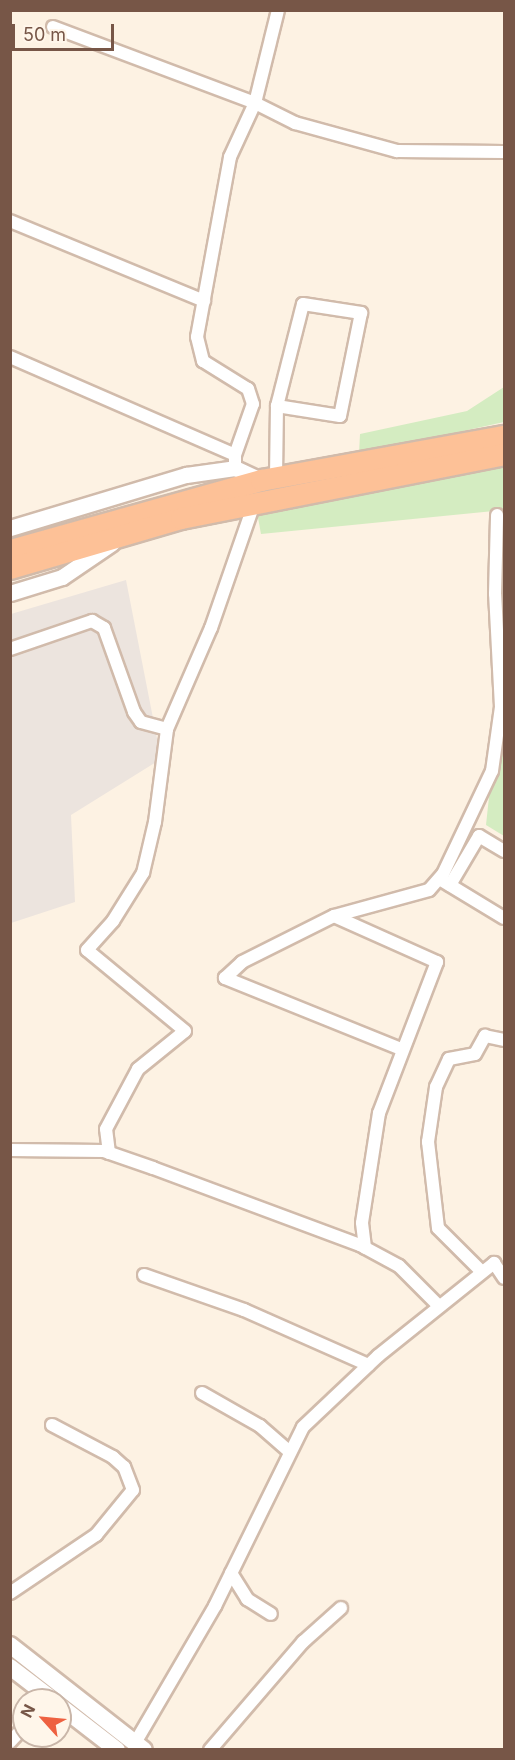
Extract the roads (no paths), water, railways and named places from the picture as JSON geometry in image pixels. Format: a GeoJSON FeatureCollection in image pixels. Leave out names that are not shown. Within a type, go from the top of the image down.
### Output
{"type":"FeatureCollection","features":[{"type":"Feature","properties":{"kind":"highway"},"geometry":{"type":"LineString","coordinates":[[10,550],[268,478],[504,436]]}},
{"type":"Feature","properties":{"kind":"highway"},"geometry":{"type":"LineString","coordinates":[[10,568],[255,501],[504,454]]}},
{"type":"Feature","properties":{"kind":"main road"},"geometry":{"type":"LineString","coordinates":[[10,1645],[140,1746]]}},
{"type":"Feature","properties":{"kind":"main road"},"geometry":{"type":"LineString","coordinates":[[10,1667],[37,1688]]}},
{"type":"Feature","properties":{"kind":"main road"},"geometry":{"type":"LineString","coordinates":[[72,1715],[117,1749]]}},
{"type":"Feature","properties":{"kind":"street"},"geometry":{"type":"LineString","coordinates":[[235,461],[253,404],[248,389],[203,361],[196,349],[230,157],[255,103],[278,10]]}},
{"type":"Feature","properties":{"kind":"street"},"geometry":{"type":"LineString","coordinates":[[53,27],[255,103],[295,123],[397,151],[504,152]]}},
{"type":"Feature","properties":{"kind":"street"},"geometry":{"type":"LineString","coordinates":[[10,220],[204,301]]}},
{"type":"Feature","properties":{"kind":"street"},"geometry":{"type":"LineString","coordinates":[[10,357],[268,478],[277,405],[303,304],[362,313],[340,416],[277,405]]}},
{"type":"Feature","properties":{"kind":"street"},"geometry":{"type":"LineString","coordinates":[[10,528],[235,461]]}},
{"type":"Feature","properties":{"kind":"street"},"geometry":{"type":"LineString","coordinates":[[110,1153],[106,1129],[138,1068],[185,1031],[87,950],[113,921],[143,873],[155,822],[167,729],[211,628],[255,501]]}},
{"type":"Feature","properties":{"kind":"street"},"geometry":{"type":"LineString","coordinates":[[445,881],[492,771],[501,707],[495,594],[497,515]]}},
{"type":"Feature","properties":{"kind":"street"},"geometry":{"type":"LineString","coordinates":[[10,593],[63,576],[125,535]]}},
{"type":"Feature","properties":{"kind":"street"},"geometry":{"type":"LineString","coordinates":[[10,650],[92,621],[98,624],[104,628],[134,712],[141,722],[167,729]]}},
{"type":"Feature","properties":{"kind":"street"},"geometry":{"type":"LineString","coordinates":[[401,1049],[225,978],[242,962],[334,916],[429,890],[445,881],[479,836],[504,851]]}},
{"type":"Feature","properties":{"kind":"street"},"geometry":{"type":"LineString","coordinates":[[445,881],[504,918]]}},
{"type":"Feature","properties":{"kind":"street"},"geometry":{"type":"LineString","coordinates":[[334,916],[437,962],[401,1049],[379,1113],[362,1223],[365,1248]]}},
{"type":"Feature","properties":{"kind":"street"},"geometry":{"type":"LineString","coordinates":[[482,1272],[438,1228],[428,1142],[436,1087],[449,1059],[475,1054],[485,1036],[504,1040]]}},
{"type":"Feature","properties":{"kind":"street"},"geometry":{"type":"LineString","coordinates":[[10,1150],[110,1153],[365,1248],[399,1266],[438,1305]]}},
{"type":"Feature","properties":{"kind":"street"},"geometry":{"type":"LineString","coordinates":[[140,1746],[231,1573],[289,1450],[321,1406],[438,1305],[494,1263],[504,1278]]}},
{"type":"Feature","properties":{"kind":"street"},"geometry":{"type":"LineString","coordinates":[[144,1275],[244,1310],[368,1365]]}},
{"type":"Feature","properties":{"kind":"street"},"geometry":{"type":"LineString","coordinates":[[202,1393],[267,1431],[289,1450]]}},
{"type":"Feature","properties":{"kind":"street"},"geometry":{"type":"LineString","coordinates":[[10,1593],[96,1535],[133,1490],[124,1467],[113,1457],[52,1425]]}},
{"type":"Feature","properties":{"kind":"street"},"geometry":{"type":"LineString","coordinates":[[231,1573],[247,1599],[271,1614]]}},
{"type":"Feature","properties":{"kind":"street"},"geometry":{"type":"LineString","coordinates":[[210,1749],[303,1642],[341,1608]]}},
{"type":"Feature","properties":{"kind":"street"},"geometry":{"type":"LineString","coordinates":[[59,1688],[61,1684]]}}]}
